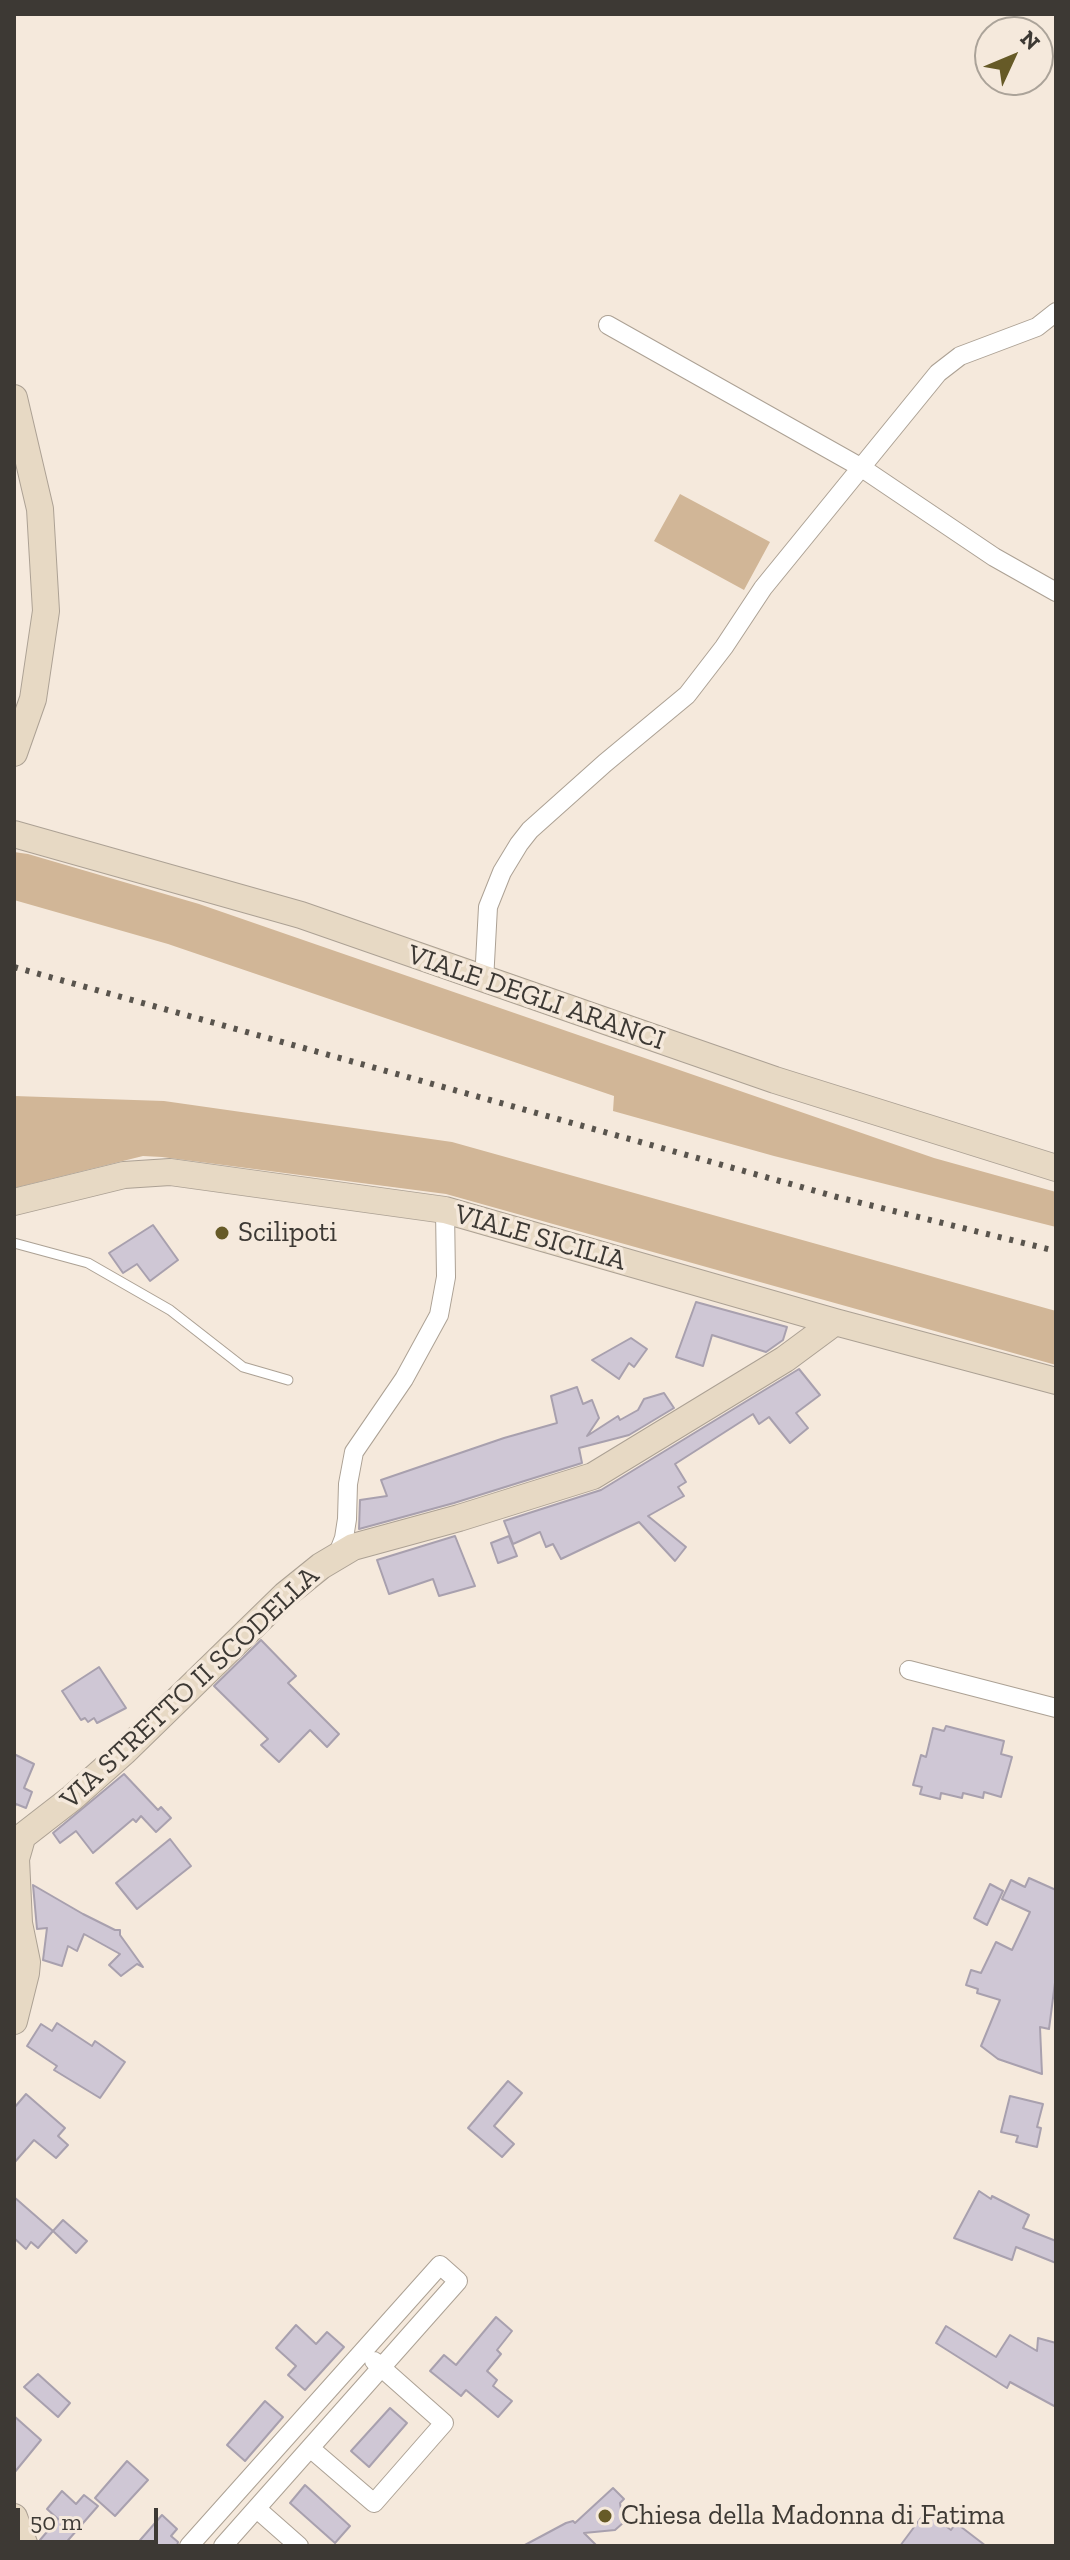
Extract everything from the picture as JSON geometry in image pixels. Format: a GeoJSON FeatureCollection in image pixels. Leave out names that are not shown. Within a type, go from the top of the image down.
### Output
{"type":"FeatureCollection","features":[{"type":"Feature","properties":{"kind":"street"},"geometry":{"type":"LineString","coordinates":[[484,981],[488,907],[502,872],[530,830],[687,695],[763,588],[922,392],[948,365],[976,349],[1037,327],[1056,312]]}},
{"type":"Feature","properties":{"kind":"street"},"geometry":{"type":"LineString","coordinates":[[608,325],[862,468],[994,557],[1056,592]]}},
{"type":"Feature","properties":{"kind":"street"},"geometry":{"type":"LineString","coordinates":[[14,398],[40,509],[46,611],[33,699],[14,753]]}},
{"type":"Feature","properties":{"kind":"street","name":"VIALE DEGLI ARANCI"},"geometry":{"type":"LineString","coordinates":[[14,834],[301,915],[775,1080],[1053,1163]]}},
{"type":"Feature","properties":{"kind":"street","name":"VIALE SICILIA"},"geometry":{"type":"LineString","coordinates":[[14,1202],[124,1175],[170,1172],[445,1210],[835,1322],[1056,1381]]}},
{"type":"Feature","properties":{"kind":"street"},"geometry":{"type":"LineString","coordinates":[[337,1556],[344,1538],[354,1452],[404,1379],[439,1315],[446,1277],[445,1210]]}},
{"type":"Feature","properties":{"kind":"street","name":"VIA STRETTO II SCODELLA"},"geometry":{"type":"LineString","coordinates":[[18,1840],[125,1751],[285,1595],[337,1556],[353,1547],[593,1476],[785,1359],[835,1322]]}},
{"type":"Feature","properties":{"kind":"street"},"geometry":{"type":"LineString","coordinates":[[909,1670],[1056,1708]]}},
{"type":"Feature","properties":{"kind":"street"},"geometry":{"type":"LineString","coordinates":[[14,2021],[27,1962],[17,1922],[18,1840]]}},
{"type":"Feature","properties":{"kind":"street"},"geometry":{"type":"LineString","coordinates":[[189,2546],[440,2265],[458,2281],[223,2546]]}},
{"type":"Feature","properties":{"kind":"street"},"geometry":{"type":"LineString","coordinates":[[310,2448],[374,2503],[444,2423],[363,2351]]}},
{"type":"Feature","properties":{"kind":"street"},"geometry":{"type":"LineString","coordinates":[[257,2509],[299,2546]]}},
{"type":"Feature","properties":{"kind":"street"},"geometry":{"type":"LineString","coordinates":[[14,2517],[25,2546]]}},
{"type":"Feature","properties":{"kind":"lane"},"geometry":{"type":"LineString","coordinates":[[14,1243],[88,1263],[170,1310],[243,1367],[288,1380]]}},
{"type":"Feature","properties":{"kind":"shaded area"},"geometry":{"type":"Polygon","coordinates":[[[680,494],[770,542],[744,590],[654,541],[680,494]]]}},
{"type":"Feature","properties":{"kind":"shaded area"},"geometry":{"type":"Polygon","coordinates":[[[14,852],[199,904],[934,1158],[1056,1192],[1056,1227],[774,1156],[613,1111],[614,1096],[168,944],[14,900],[14,852]]]}},
{"type":"Feature","properties":{"kind":"shaded area"},"geometry":{"type":"Polygon","coordinates":[[[14,1096],[164,1101],[452,1142],[1056,1311],[1056,1365],[446,1194],[143,1156],[14,1188],[14,1096]]]}},
{"type":"Feature","properties":{"kind":"building"},"geometry":{"type":"Polygon","coordinates":[[[153,1225],[178,1260],[150,1281],[137,1264],[123,1273],[109,1253],[153,1225]]]}},
{"type":"Feature","properties":{"kind":"building"},"geometry":{"type":"Polygon","coordinates":[[[696,1302],[787,1327],[783,1340],[766,1352],[712,1335],[703,1366],[676,1357],[696,1302]]]}},
{"type":"Feature","properties":{"kind":"building"},"geometry":{"type":"Polygon","coordinates":[[[631,1338],[647,1349],[634,1367],[629,1363],[619,1379],[592,1360],[631,1338]]]}},
{"type":"Feature","properties":{"kind":"building"},"geometry":{"type":"Polygon","coordinates":[[[799,1369],[820,1395],[796,1413],[808,1428],[790,1443],[769,1417],[759,1424],[753,1414],[675,1464],[686,1482],[678,1487],[684,1496],[648,1516],[686,1547],[675,1561],[639,1522],[561,1559],[553,1544],[546,1547],[540,1532],[513,1544],[504,1521],[601,1490],[799,1369]]]}},
{"type":"Feature","properties":{"kind":"building"},"geometry":{"type":"Polygon","coordinates":[[[577,1387],[583,1404],[592,1400],[599,1418],[587,1436],[618,1416],[620,1420],[638,1410],[644,1399],[664,1393],[674,1408],[629,1435],[579,1448],[582,1463],[359,1529],[360,1500],[387,1496],[381,1480],[557,1423],[551,1396],[577,1387]]]}},
{"type":"Feature","properties":{"kind":"building"},"geometry":{"type":"Polygon","coordinates":[[[455,1536],[475,1586],[439,1596],[433,1579],[389,1594],[377,1560],[455,1536]]]}},
{"type":"Feature","properties":{"kind":"building"},"geometry":{"type":"Polygon","coordinates":[[[509,1536],[517,1556],[498,1563],[491,1543],[509,1536]]]}},
{"type":"Feature","properties":{"kind":"building"},"geometry":{"type":"Polygon","coordinates":[[[261,1640],[296,1676],[288,1683],[339,1734],[327,1747],[310,1730],[279,1762],[261,1745],[268,1739],[214,1686],[261,1640]]]}},
{"type":"Feature","properties":{"kind":"building"},"geometry":{"type":"Polygon","coordinates":[[[99,1667],[126,1708],[97,1723],[94,1718],[88,1722],[85,1718],[81,1720],[62,1691],[99,1667]]]}},
{"type":"Feature","properties":{"kind":"building"},"geometry":{"type":"Polygon","coordinates":[[[946,1726],[1004,1741],[1001,1754],[1012,1757],[1001,1797],[984,1792],[983,1798],[963,1793],[962,1798],[941,1793],[940,1799],[920,1794],[922,1787],[913,1785],[921,1755],[926,1757],[933,1728],[944,1731],[946,1726]]]}},
{"type":"Feature","properties":{"kind":"building"},"geometry":{"type":"Polygon","coordinates":[[[14,1754],[34,1764],[24,1788],[32,1792],[26,1808],[16,1804],[14,1809],[14,1754]]]}},
{"type":"Feature","properties":{"kind":"building"},"geometry":{"type":"Polygon","coordinates":[[[124,1774],[158,1810],[161,1807],[171,1818],[156,1832],[141,1816],[136,1822],[133,1819],[93,1853],[76,1831],[60,1843],[53,1833],[124,1774]]]}},
{"type":"Feature","properties":{"kind":"building"},"geometry":{"type":"Polygon","coordinates":[[[170,1839],[191,1866],[137,1909],[116,1883],[170,1839]]]}},
{"type":"Feature","properties":{"kind":"building"},"geometry":{"type":"Polygon","coordinates":[[[1029,1878],[1056,1890],[1056,1975],[1049,2029],[1040,2027],[1042,2074],[998,2059],[981,2046],[1000,2000],[977,1993],[978,1989],[966,1985],[971,1970],[981,1973],[996,1942],[1012,1950],[1030,1912],[1002,1899],[1011,1880],[1025,1887],[1029,1878]]]}},
{"type":"Feature","properties":{"kind":"building"},"geometry":{"type":"Polygon","coordinates":[[[990,1884],[1003,1891],[987,1925],[974,1918],[990,1884]]]}},
{"type":"Feature","properties":{"kind":"building"},"geometry":{"type":"Polygon","coordinates":[[[33,1885],[83,1914],[120,1930],[120,1935],[143,1967],[137,1964],[121,1976],[109,1965],[120,1954],[84,1934],[77,1951],[68,1946],[62,1966],[43,1960],[47,1928],[37,1929],[33,1885]]]}},
{"type":"Feature","properties":{"kind":"building"},"geometry":{"type":"Polygon","coordinates":[[[57,2023],[92,2046],[95,2041],[125,2062],[100,2098],[54,2070],[57,2066],[27,2046],[41,2024],[52,2031],[57,2023]]]}},
{"type":"Feature","properties":{"kind":"building"},"geometry":{"type":"Polygon","coordinates":[[[508,2081],[522,2093],[494,2126],[514,2144],[502,2157],[468,2128],[508,2081]]]}},
{"type":"Feature","properties":{"kind":"building"},"geometry":{"type":"Polygon","coordinates":[[[26,2094],[65,2128],[58,2136],[68,2145],[56,2158],[34,2140],[14,2163],[14,2108],[26,2094]]]}},
{"type":"Feature","properties":{"kind":"building"},"geometry":{"type":"Polygon","coordinates":[[[1010,2096],[1043,2104],[1037,2127],[1041,2128],[1037,2147],[1016,2142],[1018,2136],[1001,2132],[1010,2096]]]}},
{"type":"Feature","properties":{"kind":"building"},"geometry":{"type":"Polygon","coordinates":[[[979,2191],[1029,2215],[1023,2228],[1056,2241],[1056,2263],[1016,2247],[1012,2260],[954,2238],[979,2191]]]}},
{"type":"Feature","properties":{"kind":"building"},"geometry":{"type":"Polygon","coordinates":[[[14,2197],[53,2231],[38,2248],[31,2242],[26,2249],[14,2238],[14,2197]]]}},
{"type":"Feature","properties":{"kind":"building"},"geometry":{"type":"Polygon","coordinates":[[[63,2220],[87,2241],[76,2253],[53,2231],[63,2220]]]}},
{"type":"Feature","properties":{"kind":"building"},"geometry":{"type":"Polygon","coordinates":[[[496,2317],[512,2331],[497,2350],[501,2354],[487,2371],[497,2380],[493,2386],[512,2401],[498,2417],[466,2390],[461,2396],[430,2371],[444,2355],[456,2365],[496,2317]]]}},
{"type":"Feature","properties":{"kind":"building"},"geometry":{"type":"Polygon","coordinates":[[[296,2325],[316,2344],[327,2332],[344,2347],[305,2390],[288,2375],[296,2366],[276,2348],[296,2325]]]}},
{"type":"Feature","properties":{"kind":"building"},"geometry":{"type":"Polygon","coordinates":[[[946,2326],[996,2357],[1010,2335],[1037,2351],[1038,2338],[1056,2343],[1056,2407],[1010,2382],[1007,2388],[936,2343],[946,2326]]]}},
{"type":"Feature","properties":{"kind":"building"},"geometry":{"type":"Polygon","coordinates":[[[38,2374],[70,2403],[58,2417],[24,2387],[38,2374]]]}},
{"type":"Feature","properties":{"kind":"building"},"geometry":{"type":"Polygon","coordinates":[[[265,2401],[283,2417],[245,2461],[227,2445],[265,2401]]]}},
{"type":"Feature","properties":{"kind":"building"},"geometry":{"type":"Polygon","coordinates":[[[390,2408],[407,2423],[369,2467],[351,2451],[390,2408]]]}},
{"type":"Feature","properties":{"kind":"building"},"geometry":{"type":"Polygon","coordinates":[[[14,2416],[41,2440],[14,2473],[14,2416]]]}},
{"type":"Feature","properties":{"kind":"building"},"geometry":{"type":"Polygon","coordinates":[[[127,2461],[148,2480],[115,2516],[95,2498],[127,2461]]]}},
{"type":"Feature","properties":{"kind":"building"},"geometry":{"type":"Polygon","coordinates":[[[305,2485],[350,2526],[335,2543],[290,2503],[305,2485]]]}},
{"type":"Feature","properties":{"kind":"building","name":"Chiesa della Madonna di Fatima"},"geometry":{"type":"Polygon","coordinates":[[[613,2488],[624,2499],[620,2503],[623,2523],[615,2530],[584,2533],[597,2546],[523,2546],[566,2523],[575,2523],[613,2488]]]}},
{"type":"Feature","properties":{"kind":"building"},"geometry":{"type":"Polygon","coordinates":[[[62,2491],[76,2504],[84,2495],[98,2506],[63,2546],[41,2546],[40,2540],[58,2519],[47,2509],[62,2491]]]}},
{"type":"Feature","properties":{"kind":"building"},"geometry":{"type":"Polygon","coordinates":[[[926,2511],[951,2530],[956,2523],[986,2546],[900,2546],[926,2511]]]}},
{"type":"Feature","properties":{"kind":"building"},"geometry":{"type":"Polygon","coordinates":[[[162,2515],[177,2529],[171,2536],[178,2542],[177,2546],[135,2546],[162,2515]]]}},
{"type":"Feature","properties":{"kind":"railway"},"geometry":{"type":"LineString","coordinates":[[14,967],[837,1197],[1056,1251]]}},
{"type":"Feature","properties":{"kind":"place","name":"Scilipoti"},"geometry":{"type":"Point","coordinates":[222,1233]}},
{"type":"Feature","properties":{"kind":"place","name":"Chiesa della Madonna di Fatima"},"geometry":{"type":"Point","coordinates":[605,2516]}}]}
